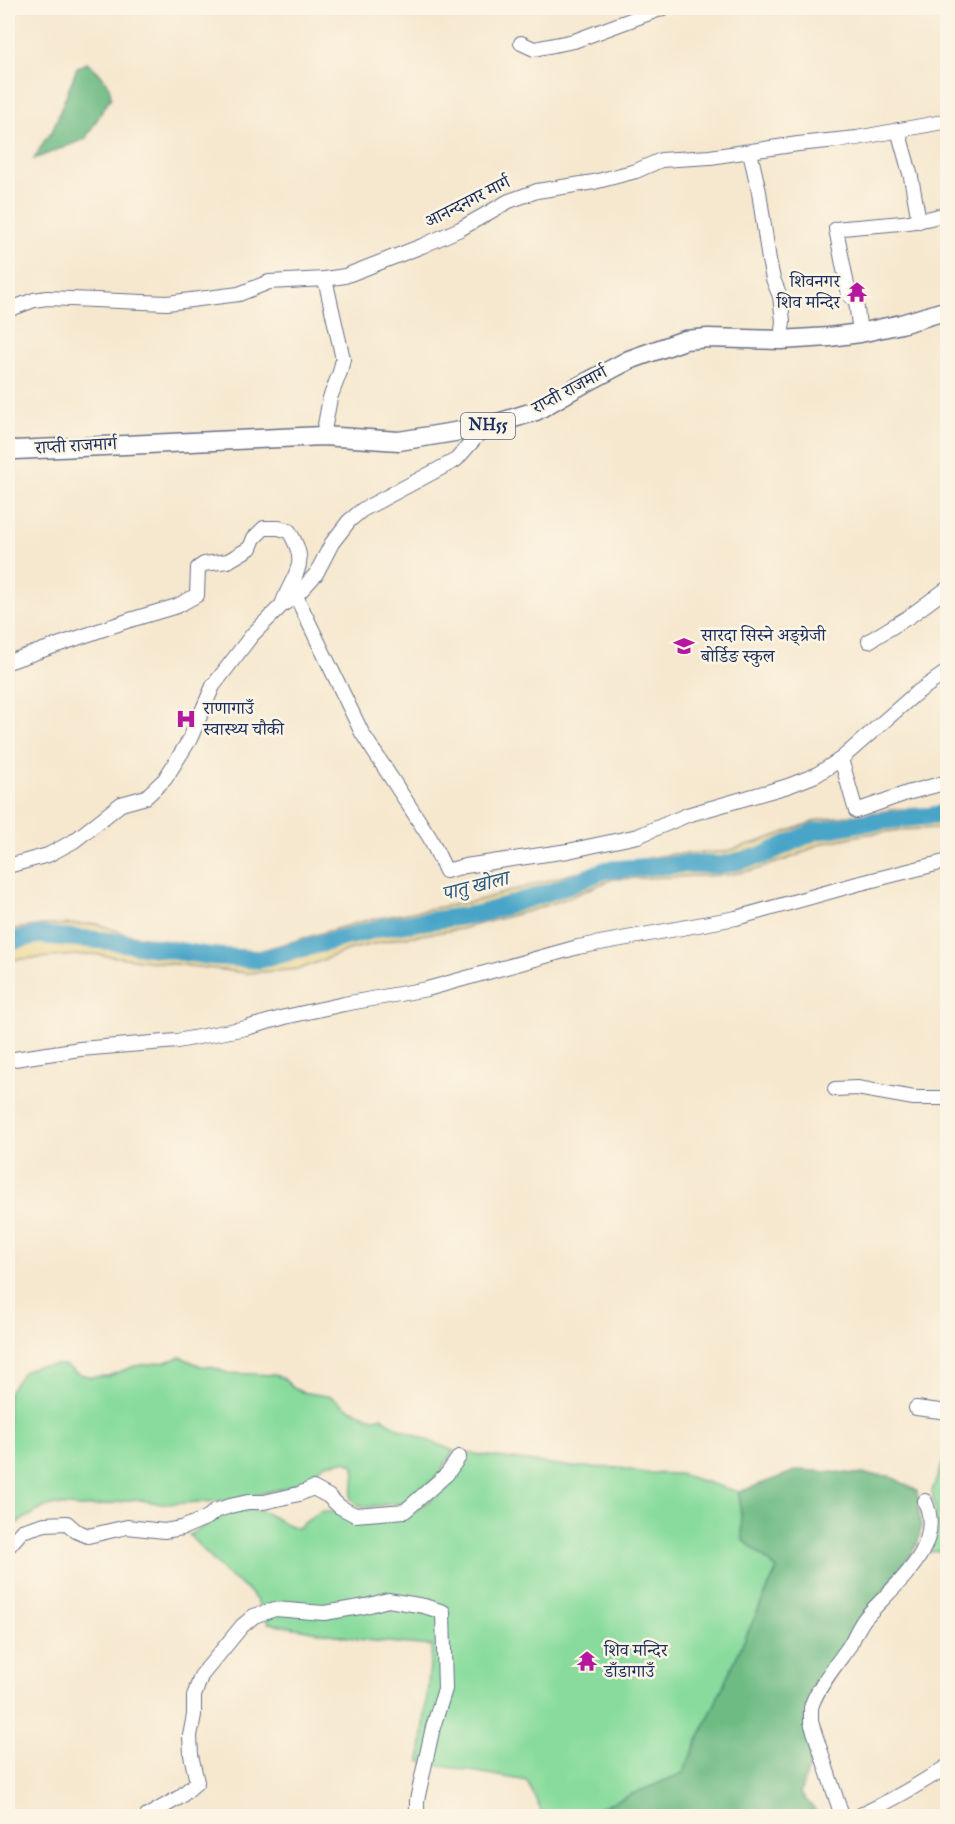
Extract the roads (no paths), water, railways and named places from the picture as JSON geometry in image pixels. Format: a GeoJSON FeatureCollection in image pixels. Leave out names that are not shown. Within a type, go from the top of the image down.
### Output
{"type":"FeatureCollection","features":[{"type":"Feature","properties":{"kind":"main road","name":"राप्ती राजमार्ग"},"geometry":{"type":"LineString","coordinates":[[8,449],[323,436],[399,441],[485,427],[536,411],[629,360],[685,340],[708,338],[781,340],[829,337],[901,324],[948,310]]}},
{"type":"Feature","properties":{"kind":"street"},"geometry":{"type":"LineString","coordinates":[[521,43],[534,49],[574,41],[663,8]]}},
{"type":"Feature","properties":{"kind":"street","name":"आनन्दनगर मार्ग"},"geometry":{"type":"LineString","coordinates":[[8,310],[34,300],[47,298],[167,303],[239,294],[269,282],[345,276],[460,229],[510,201],[537,190],[594,182],[636,171],[661,160],[710,157],[857,138],[948,121]]}},
{"type":"Feature","properties":{"kind":"street"},"geometry":{"type":"LineString","coordinates":[[898,130],[911,177],[919,221]]}},
{"type":"Feature","properties":{"kind":"street"},"geometry":{"type":"LineString","coordinates":[[750,152],[759,192],[769,260],[780,296],[783,321],[781,340]]}},
{"type":"Feature","properties":{"kind":"street"},"geometry":{"type":"LineString","coordinates":[[860,333],[856,301],[849,295],[836,229],[919,221],[948,213]]}},
{"type":"Feature","properties":{"kind":"street"},"geometry":{"type":"LineString","coordinates":[[323,436],[330,398],[340,372],[342,359],[324,279]]}},
{"type":"Feature","properties":{"kind":"street"},"geometry":{"type":"LineString","coordinates":[[8,866],[48,855],[74,841],[121,804],[146,797],[165,779],[190,739],[213,686],[252,635],[282,605],[296,596],[316,574],[332,543],[349,521],[362,510],[456,460],[485,427]]}},
{"type":"Feature","properties":{"kind":"street"},"geometry":{"type":"LineString","coordinates":[[8,662],[177,606],[197,595],[198,568],[204,564],[228,561],[250,548],[254,538],[264,528],[289,531],[298,545],[301,560],[296,577],[282,605]]}},
{"type":"Feature","properties":{"kind":"street"},"geometry":{"type":"LineString","coordinates":[[869,641],[910,616],[948,588]]}},
{"type":"Feature","properties":{"kind":"street"},"geometry":{"type":"LineString","coordinates":[[296,596],[362,734],[430,838],[446,871],[465,866],[568,851],[638,836],[698,812],[788,786],[816,775],[841,759],[915,694],[948,671]]}},
{"type":"Feature","properties":{"kind":"street"},"geometry":{"type":"LineString","coordinates":[[841,759],[856,811],[907,793],[948,782]]}},
{"type":"Feature","properties":{"kind":"street"},"geometry":{"type":"LineString","coordinates":[[8,1060],[80,1049],[177,1041],[246,1028],[344,1004],[427,989],[578,947],[736,918],[948,861]]}},
{"type":"Feature","properties":{"kind":"street"},"geometry":{"type":"LineString","coordinates":[[835,1089],[857,1088],[914,1098],[948,1098]]}},
{"type":"Feature","properties":{"kind":"street"},"geometry":{"type":"LineString","coordinates":[[916,1408],[948,1412]]}},
{"type":"Feature","properties":{"kind":"street"},"geometry":{"type":"LineString","coordinates":[[8,1547],[22,1531],[45,1524],[67,1523],[76,1531],[88,1536],[127,1527],[164,1531],[182,1528],[230,1506],[248,1502],[264,1502],[299,1494],[312,1488],[355,1515],[405,1511],[447,1474],[459,1457]]}},
{"type":"Feature","properties":{"kind":"street"},"geometry":{"type":"LineString","coordinates":[[925,1501],[931,1530],[923,1549],[905,1578],[865,1618],[826,1679],[812,1707],[811,1722],[846,1816],[889,1803],[948,1766]]}},
{"type":"Feature","properties":{"kind":"street"},"geometry":{"type":"LineString","coordinates":[[147,1816],[180,1797],[197,1782],[191,1755],[190,1736],[194,1715],[194,1696],[201,1676],[242,1626],[254,1616],[275,1608],[324,1613],[388,1600],[424,1606],[443,1612],[446,1689],[433,1727],[417,1800],[417,1816]]}},
{"type":"Feature","properties":{"kind":"waterway","name":"पातु खोला"},"geometry":{"type":"LineString","coordinates":[[8,942],[38,935],[110,941],[210,956],[259,960],[384,927],[479,914],[553,891],[606,870],[686,864],[721,865],[761,856],[814,832],[862,823],[948,814]]}},
{"type":"Feature","properties":{"kind":"place","name":"शिवनगर शिव मन्दिर"},"geometry":{"type":"Point","coordinates":[857,292]}},
{"type":"Feature","properties":{"kind":"place","name":"सारदा सिस्ने अङ्ग्रेजी बोर्डिङ स्कुल"},"geometry":{"type":"Point","coordinates":[684,646]}},
{"type":"Feature","properties":{"kind":"place","name":"राणागाउँ स्वास्थ्य चौकी"},"geometry":{"type":"Point","coordinates":[186,719]}},
{"type":"Feature","properties":{"kind":"place","name":"शिव मन्दिर डाँडागाउँ"},"geometry":{"type":"Point","coordinates":[587,1661]}}]}
